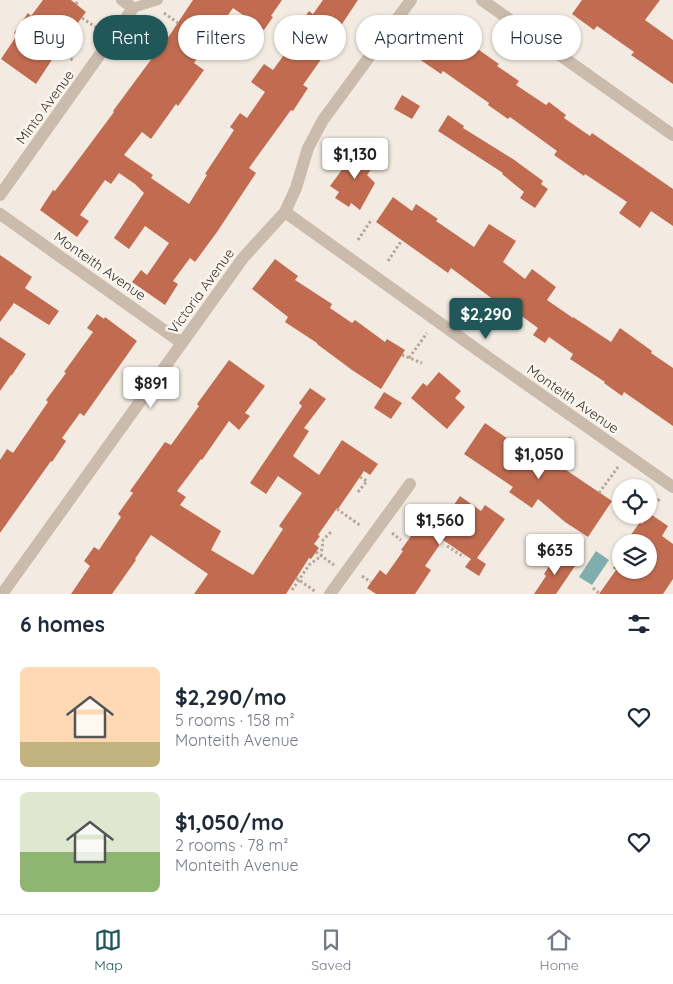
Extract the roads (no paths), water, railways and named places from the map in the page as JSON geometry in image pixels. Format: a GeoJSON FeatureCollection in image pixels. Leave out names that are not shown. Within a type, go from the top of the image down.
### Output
{"type":"FeatureCollection","features":[{"type":"Feature","properties":{"kind":"street"},"geometry":{"type":"LineString","coordinates":[[122,0],[133,8]]}},
{"type":"Feature","properties":{"kind":"street","name":"Victoria Avenue"},"geometry":{"type":"LineString","coordinates":[[2,594],[243,258],[285,212],[296,188],[308,148],[323,120],[411,0]]}},
{"type":"Feature","properties":{"kind":"street"},"geometry":{"type":"LineString","coordinates":[[482,0],[673,135]]}},
{"type":"Feature","properties":{"kind":"street","name":"Minto Avenue"},"geometry":{"type":"LineString","coordinates":[[0,195],[133,8]]}},
{"type":"Feature","properties":{"kind":"street","name":"Monteith Avenue"},"geometry":{"type":"LineString","coordinates":[[285,212],[673,487]]}},
{"type":"Feature","properties":{"kind":"street","name":"Monteith Avenue"},"geometry":{"type":"LineString","coordinates":[[0,214],[182,343]]}},
{"type":"Feature","properties":{"kind":"street"},"geometry":{"type":"LineString","coordinates":[[323,593],[410,484]]}},
{"type":"Feature","properties":{"kind":"lane"},"geometry":{"type":"LineString","coordinates":[[133,8],[158,0]]}},
{"type":"Feature","properties":{"kind":"water"},"geometry":{"type":"Polygon","coordinates":[[[596,551],[609,560],[592,585],[579,577],[596,551]]]}}]}
